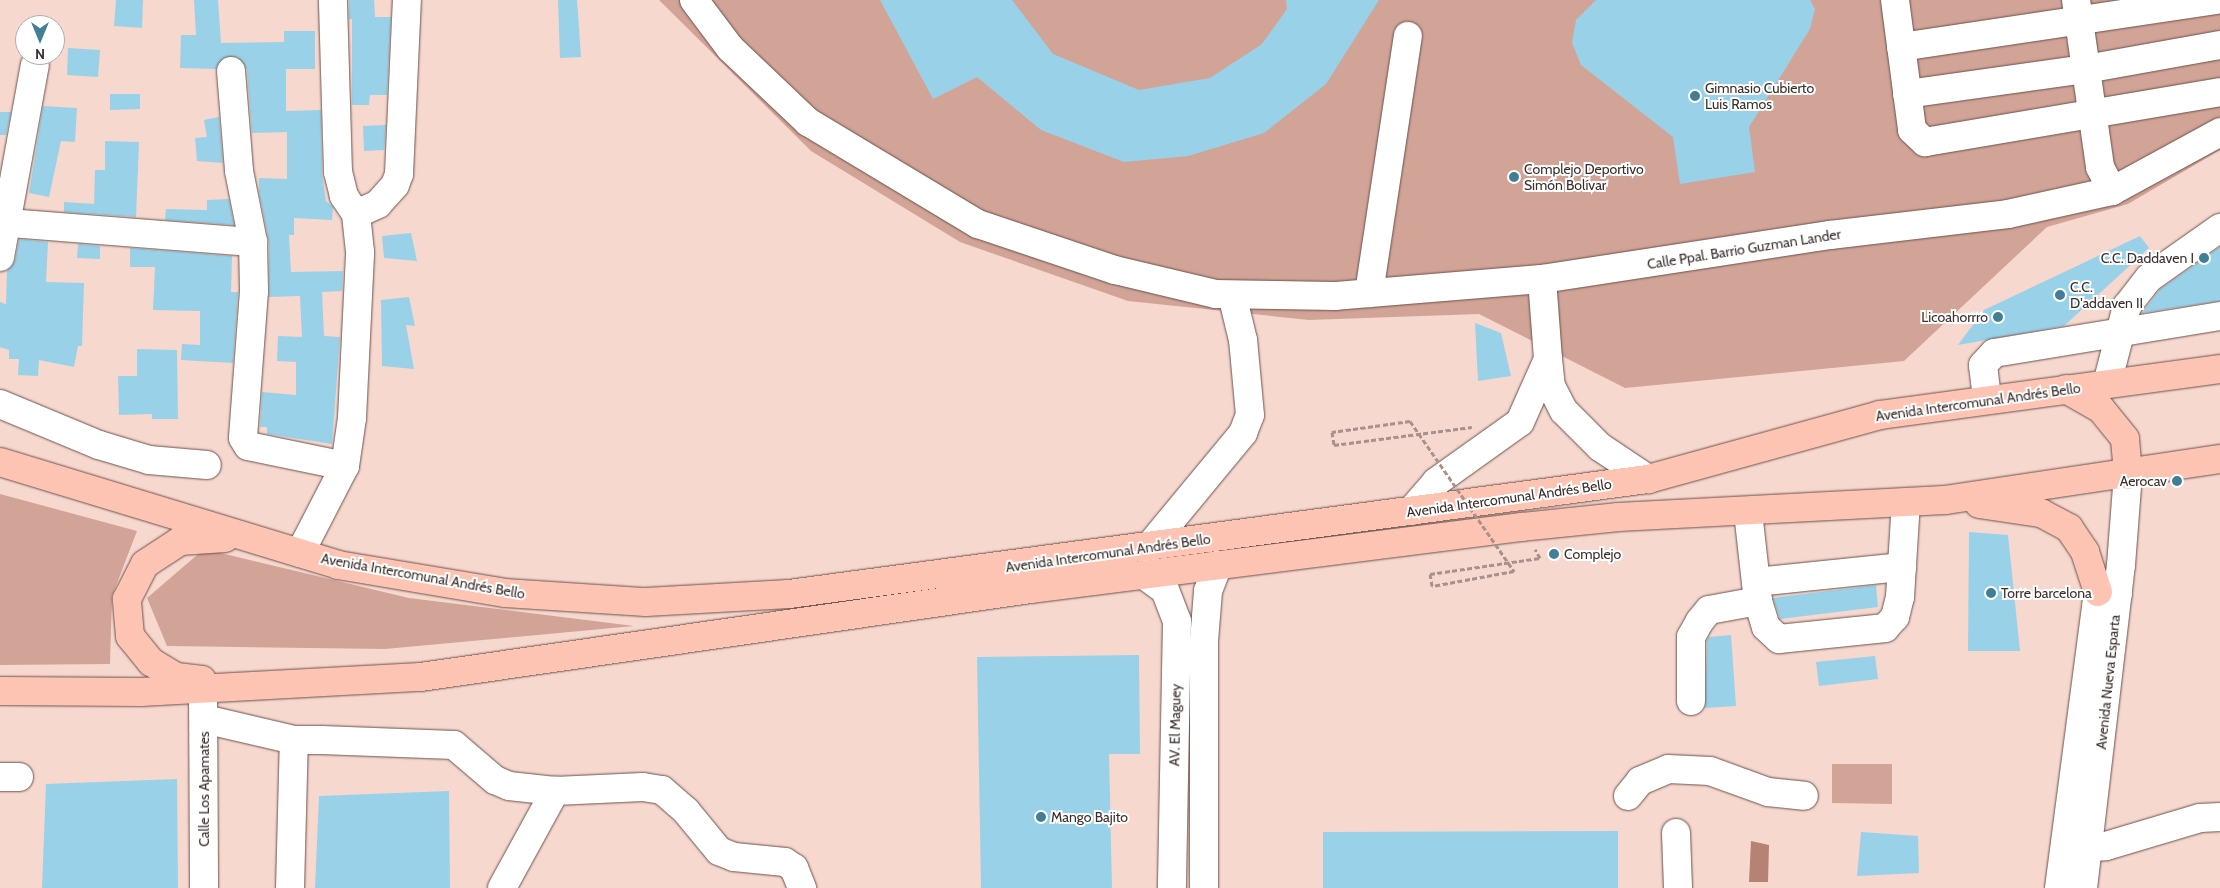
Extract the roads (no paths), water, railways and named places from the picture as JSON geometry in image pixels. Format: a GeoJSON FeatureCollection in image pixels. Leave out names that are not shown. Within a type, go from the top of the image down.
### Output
{"type":"FeatureCollection","features":[{"type":"Feature","properties":{"kind":"main road","name":"Avenida Intercomunal Andrés Bello"},"geometry":{"type":"LineString","coordinates":[[0,462],[338,565],[505,593],[646,602],[790,594],[1148,548],[1648,478],[1880,415],[1987,398],[2220,369]]}},
{"type":"Feature","properties":{"kind":"main road"},"geometry":{"type":"LineString","coordinates":[[2066,389],[2101,409],[2125,439],[2128,475]]}},
{"type":"Feature","properties":{"kind":"main road","name":"Avenida Intercomunal Andrés Bello"},"geometry":{"type":"LineString","coordinates":[[0,691],[203,689],[421,677],[1144,575],[1522,527],[1618,517],[1748,512],[1945,500],[2128,475],[2220,459]]}},
{"type":"Feature","properties":{"kind":"main road"},"geometry":{"type":"LineString","coordinates":[[1945,500],[2041,513],[2069,528],[2108,593]]}},
{"type":"Feature","properties":{"kind":"main road"},"geometry":{"type":"LineString","coordinates":[[254,540],[180,541],[145,564],[127,599],[130,636],[151,662],[176,677],[254,686]]}},
{"type":"Feature","properties":{"kind":"street"},"geometry":{"type":"LineString","coordinates":[[300,554],[345,466],[352,418],[359,271],[356,214],[339,185],[333,0]]}},
{"type":"Feature","properties":{"kind":"street"},"geometry":{"type":"LineString","coordinates":[[356,214],[378,204],[395,185],[399,174],[407,0]]}},
{"type":"Feature","properties":{"kind":"street","name":"Calle Ppal. Barrio Guzman Lander"},"geometry":{"type":"LineString","coordinates":[[694,0],[730,48],[808,122],[978,224],[1115,270],[1232,295],[1369,293],[1542,278],[1830,235],[2008,214],[2112,191],[2220,132]]}},
{"type":"Feature","properties":{"kind":"street"},"geometry":{"type":"LineString","coordinates":[[1895,0],[1912,130],[1925,142],[2093,116],[2220,92]]}},
{"type":"Feature","properties":{"kind":"street"},"geometry":{"type":"LineString","coordinates":[[1901,47],[2078,11],[2217,0]]}},
{"type":"Feature","properties":{"kind":"street"},"geometry":{"type":"LineString","coordinates":[[2078,11],[2100,167],[2112,191]]}},
{"type":"Feature","properties":{"kind":"street"},"geometry":{"type":"LineString","coordinates":[[1369,293],[1408,36]]}},
{"type":"Feature","properties":{"kind":"street"},"geometry":{"type":"LineString","coordinates":[[1907,94],[2086,69],[2220,45]]}},
{"type":"Feature","properties":{"kind":"street"},"geometry":{"type":"LineString","coordinates":[[0,257],[9,223],[35,65]]}},
{"type":"Feature","properties":{"kind":"street"},"geometry":{"type":"LineString","coordinates":[[231,71],[239,171],[252,242],[254,292],[244,438],[248,446],[345,466]]}},
{"type":"Feature","properties":{"kind":"street"},"geometry":{"type":"LineString","coordinates":[[9,223],[252,242]]}},
{"type":"Feature","properties":{"kind":"street"},"geometry":{"type":"LineString","coordinates":[[2107,384],[2118,330],[2127,306],[2150,278],[2220,228]]}},
{"type":"Feature","properties":{"kind":"street"},"geometry":{"type":"LineString","coordinates":[[1542,278],[1551,386],[1564,411],[1600,447],[1648,478]]}},
{"type":"Feature","properties":{"kind":"street"},"geometry":{"type":"LineString","coordinates":[[1148,548],[1244,433],[1250,415],[1244,340],[1232,295]]}},
{"type":"Feature","properties":{"kind":"street"},"geometry":{"type":"LineString","coordinates":[[1987,398],[1983,365],[1994,353],[2118,330],[2220,316]]}},
{"type":"Feature","properties":{"kind":"street"},"geometry":{"type":"LineString","coordinates":[[1411,511],[1436,482],[1520,422],[1548,359]]}},
{"type":"Feature","properties":{"kind":"street"},"geometry":{"type":"LineString","coordinates":[[0,404],[108,448],[149,460],[207,465]]}},
{"type":"Feature","properties":{"kind":"street","name":"Avenida Nueva Esparta"},"geometry":{"type":"LineString","coordinates":[[2083,888],[2077,848],[2108,593],[2125,522],[2128,475]]}},
{"type":"Feature","properties":{"kind":"street"},"geometry":{"type":"LineString","coordinates":[[1748,512],[1757,592],[1766,627],[1779,639],[1885,628],[1895,617],[1902,567],[1906,502]]}},
{"type":"Feature","properties":{"kind":"street","name":"AV. El Maguey"},"geometry":{"type":"LineString","coordinates":[[1204,888],[1204,641],[1208,591],[1218,565]]}},
{"type":"Feature","properties":{"kind":"street"},"geometry":{"type":"LineString","coordinates":[[1692,701],[1692,637],[1700,621],[1709,610],[1757,592],[1902,567]]}},
{"type":"Feature","properties":{"kind":"street","name":"AV. El Maguey"},"geometry":{"type":"LineString","coordinates":[[1144,575],[1164,590],[1177,621],[1172,888]]}},
{"type":"Feature","properties":{"kind":"street","name":"Calle Los Apamates"},"geometry":{"type":"LineString","coordinates":[[203,689],[204,888]]}},
{"type":"Feature","properties":{"kind":"street"},"geometry":{"type":"LineString","coordinates":[[204,719],[294,740],[439,741],[454,745],[496,780],[509,786],[555,791],[643,787],[662,790],[686,811],[719,852],[734,857],[785,862],[800,877],[802,888]]}},
{"type":"Feature","properties":{"kind":"street"},"geometry":{"type":"LineString","coordinates":[[290,888],[294,740]]}},
{"type":"Feature","properties":{"kind":"street"},"geometry":{"type":"LineString","coordinates":[[1628,796],[1640,781],[1668,769],[1710,770],[1768,792],[1804,796]]}},
{"type":"Feature","properties":{"kind":"street"},"geometry":{"type":"LineString","coordinates":[[502,888],[555,791]]}},
{"type":"Feature","properties":{"kind":"street"},"geometry":{"type":"LineString","coordinates":[[2077,848],[2200,818],[2220,817]]}},
{"type":"Feature","properties":{"kind":"street"},"geometry":{"type":"LineString","coordinates":[[1676,834],[1678,888]]}},
{"type":"Feature","properties":{"kind":"street","name":"Avenida Nueva Esparta"},"geometry":{"type":"LineString","coordinates":[[2059,888],[2077,848]]}},
{"type":"Feature","properties":{"kind":"place","name":"Gimnasio Cubierto Luis Ramos"},"geometry":{"type":"Point","coordinates":[1695,96]}},
{"type":"Feature","properties":{"kind":"place","name":"Complejo Deportivo Simón Bolívar"},"geometry":{"type":"Point","coordinates":[1514,177]}},
{"type":"Feature","properties":{"kind":"place","name":"C.C. Daddaven I"},"geometry":{"type":"Point","coordinates":[2204,258]}},
{"type":"Feature","properties":{"kind":"place","name":"C.C. D'addaven II"},"geometry":{"type":"Point","coordinates":[2060,295]}},
{"type":"Feature","properties":{"kind":"place","name":"Licoahorrro"},"geometry":{"type":"Point","coordinates":[1998,317]}},
{"type":"Feature","properties":{"kind":"place","name":"Aerocav"},"geometry":{"type":"Point","coordinates":[2177,481]}},
{"type":"Feature","properties":{"kind":"place","name":"Complejo"},"geometry":{"type":"Point","coordinates":[1554,554]}},
{"type":"Feature","properties":{"kind":"place","name":"Torre barcelona"},"geometry":{"type":"Point","coordinates":[1991,593]}},
{"type":"Feature","properties":{"kind":"place","name":"Mango Bajito"},"geometry":{"type":"Point","coordinates":[1041,817]}}]}
